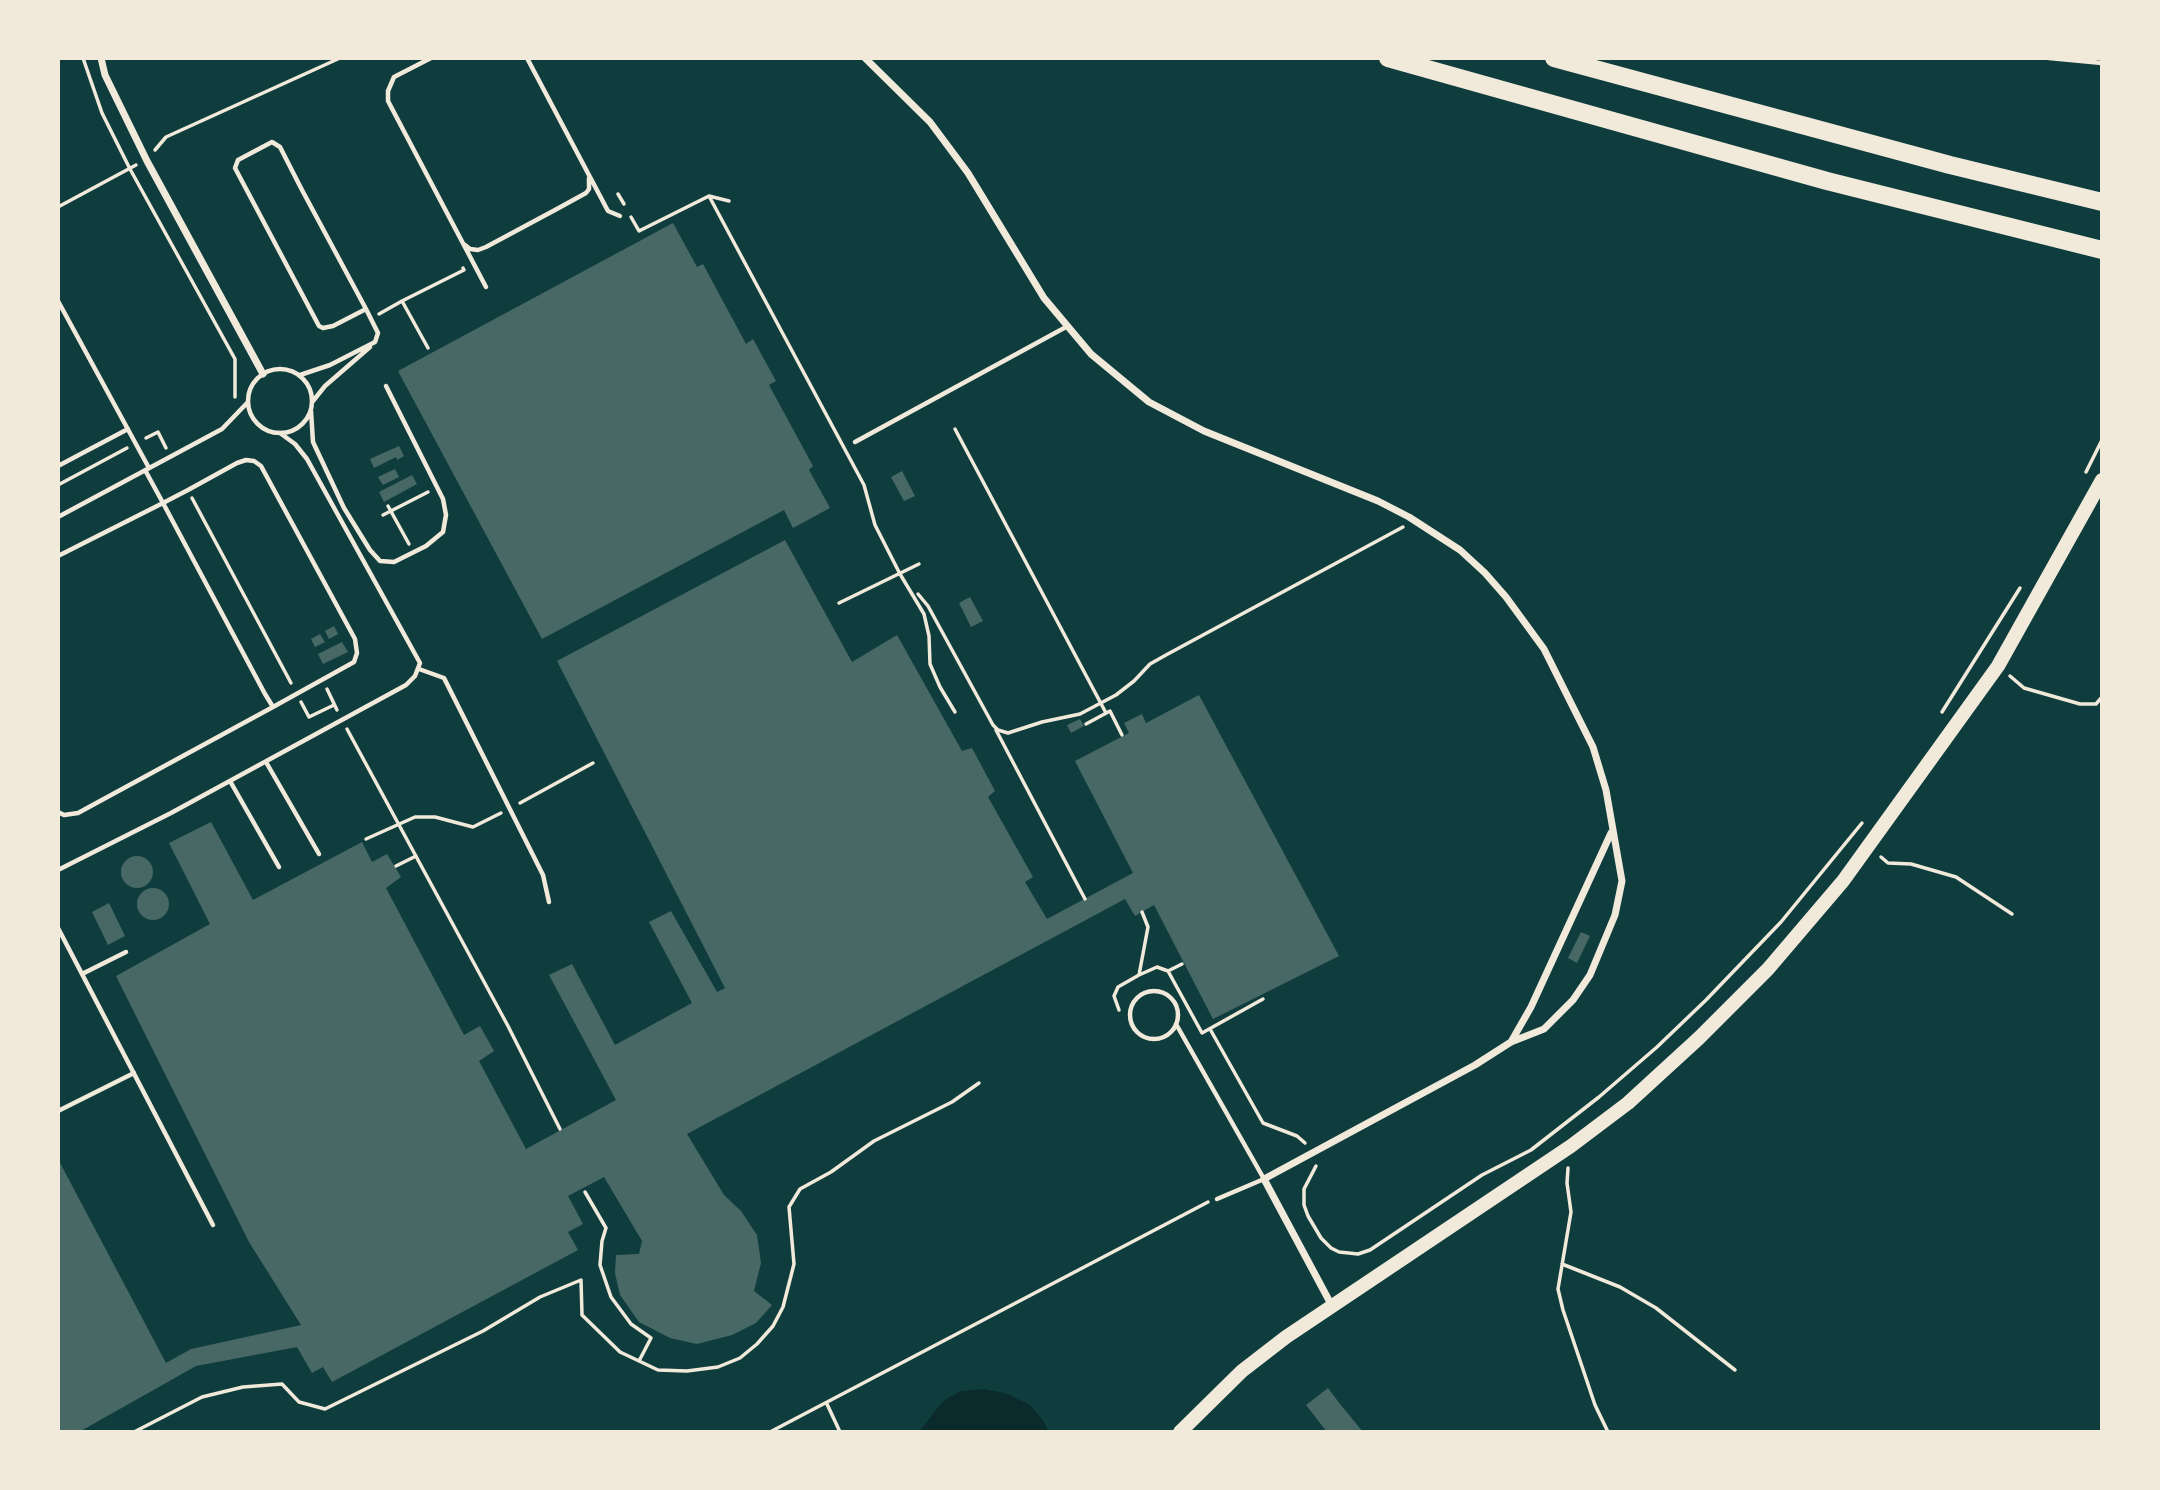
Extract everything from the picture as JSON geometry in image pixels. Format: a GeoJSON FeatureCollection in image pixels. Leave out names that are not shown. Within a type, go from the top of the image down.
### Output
{"type":"FeatureCollection","features":[{"type":"Feature","properties":{"kind":"highway"},"geometry":{"type":"LineString","coordinates":[[1388,58],[1813,178],[2102,250]]}},
{"type":"Feature","properties":{"kind":"highway"},"geometry":{"type":"LineString","coordinates":[[1554,58],[2102,202]]}},
{"type":"Feature","properties":{"kind":"main road"},"geometry":{"type":"LineString","coordinates":[[1180,1432],[1242,1371],[1332,1306],[1571,1146],[1628,1103],[1768,969],[1843,881],[1998,666],[2102,480]]}},
{"type":"Feature","properties":{"kind":"street"},"geometry":{"type":"LineString","coordinates":[[101,58],[105,75],[146,161],[263,373]]}},
{"type":"Feature","properties":{"kind":"street"},"geometry":{"type":"LineString","coordinates":[[865,58],[906,95],[952,150],[1044,298],[1091,354],[1149,402],[1204,431],[1378,501],[1409,517],[1460,550],[1485,573],[1544,649],[1593,747],[1606,790],[1622,881],[1615,915],[1590,975],[1573,1000],[1544,1029],[1511,1042],[1475,1065],[1264,1179],[1332,1306]]}},
{"type":"Feature","properties":{"kind":"street"},"geometry":{"type":"LineString","coordinates":[[1511,1042],[1531,1007],[1612,832]]}},
{"type":"Feature","properties":{"kind":"lane"},"geometry":{"type":"LineString","coordinates":[[431,58],[394,77],[388,91],[388,101],[486,287]]}},
{"type":"Feature","properties":{"kind":"lane"},"geometry":{"type":"LineString","coordinates":[[527,58],[608,211],[621,216]]}},
{"type":"Feature","properties":{"kind":"lane"},"geometry":{"type":"LineString","coordinates":[[2049,58],[2102,63]]}},
{"type":"Feature","properties":{"kind":"lane"},"geometry":{"type":"LineString","coordinates":[[312,402],[325,386],[374,342],[378,333],[366,309],[280,147],[272,142],[238,160],[235,168],[319,326],[333,326],[366,309]]}},
{"type":"Feature","properties":{"kind":"lane"},"geometry":{"type":"LineString","coordinates":[[462,243],[470,249],[486,247],[586,193],[590,182],[589,173]]}},
{"type":"Feature","properties":{"kind":"lane"},"geometry":{"type":"LineString","coordinates":[[58,300],[273,708]]}},
{"type":"Feature","properties":{"kind":"lane"},"geometry":{"type":"LineString","coordinates":[[855,442],[1066,327]]}},
{"type":"Feature","properties":{"kind":"lane"},"geometry":{"type":"LineString","coordinates":[[311,411],[299,427],[289,432],[270,432],[254,421],[248,402],[249,391],[254,381],[263,373],[281,369],[300,375],[330,365],[374,342]]}},
{"type":"Feature","properties":{"kind":"lane"},"geometry":{"type":"LineString","coordinates":[[300,375],[311,391],[313,442],[344,508],[380,561],[394,562],[443,532],[446,515],[443,499],[386,386]]}},
{"type":"Feature","properties":{"kind":"lane"},"geometry":{"type":"LineString","coordinates":[[58,517],[222,429],[248,402]]}},
{"type":"Feature","properties":{"kind":"lane"},"geometry":{"type":"LineString","coordinates":[[58,466],[128,429]]}},
{"type":"Feature","properties":{"kind":"lane"},"geometry":{"type":"LineString","coordinates":[[58,870],[230,781],[406,685],[419,669],[420,663],[307,459],[295,444],[280,433]]}},
{"type":"Feature","properties":{"kind":"lane"},"geometry":{"type":"LineString","coordinates":[[58,556],[246,460],[254,461],[261,466],[355,639],[357,653],[354,662],[323,680],[78,813],[64,815],[58,812]]}},
{"type":"Feature","properties":{"kind":"lane"},"geometry":{"type":"LineString","coordinates":[[419,669],[444,678],[544,874],[549,902]]}},
{"type":"Feature","properties":{"kind":"lane"},"geometry":{"type":"LineString","coordinates":[[265,762],[319,854]]}},
{"type":"Feature","properties":{"kind":"lane"},"geometry":{"type":"LineString","coordinates":[[230,781],[279,867]]}},
{"type":"Feature","properties":{"kind":"lane"},"geometry":{"type":"LineString","coordinates":[[58,928],[213,1225]]}},
{"type":"Feature","properties":{"kind":"lane"},"geometry":{"type":"LineString","coordinates":[[82,974],[126,952]]}},
{"type":"Feature","properties":{"kind":"lane"},"geometry":{"type":"LineString","coordinates":[[1176,1024],[1166,1035],[1159,1038],[1144,1036],[1133,1027],[1133,1003],[1148,992],[1170,996],[1177,1009],[1176,1024],[1264,1179],[1217,1199]]}},
{"type":"Feature","properties":{"kind":"lane"},"geometry":{"type":"LineString","coordinates":[[58,1111],[134,1073]]}},
{"type":"Feature","properties":{"kind":"path"},"geometry":{"type":"LineString","coordinates":[[83,58],[102,113],[130,169],[235,359],[235,417]]}},
{"type":"Feature","properties":{"kind":"path"},"geometry":{"type":"LineString","coordinates":[[58,207],[146,161],[166,137],[340,58]]}},
{"type":"Feature","properties":{"kind":"path"},"geometry":{"type":"LineString","coordinates":[[618,194],[639,231],[709,195],[729,201]]}},
{"type":"Feature","properties":{"kind":"path"},"geometry":{"type":"LineString","coordinates":[[709,195],[864,485],[875,525],[924,614],[929,636],[930,664],[955,712]]}},
{"type":"Feature","properties":{"kind":"path"},"geometry":{"type":"LineString","coordinates":[[371,319],[464,270],[457,258]]}},
{"type":"Feature","properties":{"kind":"path"},"geometry":{"type":"LineString","coordinates":[[402,301],[428,348]]}},
{"type":"Feature","properties":{"kind":"path"},"geometry":{"type":"LineString","coordinates":[[955,429],[1106,713]]}},
{"type":"Feature","properties":{"kind":"path"},"geometry":{"type":"LineString","coordinates":[[58,485],[158,432],[170,457]]}},
{"type":"Feature","properties":{"kind":"path"},"geometry":{"type":"LineString","coordinates":[[2081,482],[2102,440]]}},
{"type":"Feature","properties":{"kind":"path"},"geometry":{"type":"LineString","coordinates":[[383,515],[437,487]]}},
{"type":"Feature","properties":{"kind":"path"},"geometry":{"type":"LineString","coordinates":[[188,490],[309,717],[334,705]]}},
{"type":"Feature","properties":{"kind":"path"},"geometry":{"type":"LineString","coordinates":[[388,506],[414,552]]}},
{"type":"Feature","properties":{"kind":"path"},"geometry":{"type":"LineString","coordinates":[[993,725],[1008,733],[1017,732],[1042,722],[1080,714],[1128,686],[1154,662],[1403,527],[1409,517]]}},
{"type":"Feature","properties":{"kind":"path"},"geometry":{"type":"LineString","coordinates":[[839,603],[919,564]]}},
{"type":"Feature","properties":{"kind":"path"},"geometry":{"type":"LineString","coordinates":[[1938,717],[2020,588]]}},
{"type":"Feature","properties":{"kind":"path"},"geometry":{"type":"LineString","coordinates":[[918,594],[928,606],[1085,899]]}},
{"type":"Feature","properties":{"kind":"path"},"geometry":{"type":"LineString","coordinates":[[1998,666],[2024,688],[2048,696],[2080,704],[2096,704],[2102,697]]}},
{"type":"Feature","properties":{"kind":"path"},"geometry":{"type":"LineString","coordinates":[[323,680],[560,1129]]}},
{"type":"Feature","properties":{"kind":"path"},"geometry":{"type":"LineString","coordinates":[[1086,724],[1110,711],[1122,735]]}},
{"type":"Feature","properties":{"kind":"path"},"geometry":{"type":"LineString","coordinates":[[366,839],[398,823],[425,816],[473,827],[593,763]]}},
{"type":"Feature","properties":{"kind":"path"},"geometry":{"type":"LineString","coordinates":[[1210,1029],[1257,1116],[1263,1123],[1304,1141],[1316,1166],[1304,1189],[1304,1205],[1321,1238],[1339,1252],[1358,1254],[1370,1250],[1482,1175],[1531,1150],[1599,1097],[1657,1047],[1750,956],[1866,818]]}},
{"type":"Feature","properties":{"kind":"path"},"geometry":{"type":"LineString","coordinates":[[1869,846],[1888,863],[1911,864],[1956,877],[2012,914]]}},
{"type":"Feature","properties":{"kind":"path"},"geometry":{"type":"LineString","coordinates":[[396,866],[417,855]]}},
{"type":"Feature","properties":{"kind":"path"},"geometry":{"type":"LineString","coordinates":[[1139,975],[1148,927],[1142,912]]}},
{"type":"Feature","properties":{"kind":"path"},"geometry":{"type":"LineString","coordinates":[[1168,971],[1182,964]]}},
{"type":"Feature","properties":{"kind":"path"},"geometry":{"type":"LineString","coordinates":[[1119,1010],[1114,996],[1118,987],[1157,967],[1168,971],[1202,1033],[1263,999]]}},
{"type":"Feature","properties":{"kind":"path"},"geometry":{"type":"LineString","coordinates":[[134,1432],[202,1397],[243,1387],[282,1384],[299,1402],[326,1409],[483,1331],[540,1297],[581,1280],[582,1315],[620,1352],[658,1370],[687,1371],[718,1367],[740,1357],[757,1344],[773,1326],[783,1307],[794,1264],[789,1208],[800,1189],[831,1172],[873,1142],[953,1102],[979,1083]]}},
{"type":"Feature","properties":{"kind":"path"},"geometry":{"type":"LineString","coordinates":[[1571,1146],[1567,1183],[1571,1213],[1559,1289],[1563,1311],[1595,1405],[1608,1432]]}},
{"type":"Feature","properties":{"kind":"path"},"geometry":{"type":"LineString","coordinates":[[586,1192],[606,1228],[600,1265],[611,1297],[631,1324],[651,1338],[638,1361]]}},
{"type":"Feature","properties":{"kind":"path"},"geometry":{"type":"LineString","coordinates":[[770,1432],[1206,1202],[1217,1199]]}},
{"type":"Feature","properties":{"kind":"path"},"geometry":{"type":"LineString","coordinates":[[1562,1264],[1620,1286],[1656,1308],[1735,1370]]}},
{"type":"Feature","properties":{"kind":"path"},"geometry":{"type":"LineString","coordinates":[[827,1404],[840,1432]]}},
{"type":"Feature","properties":{"kind":"water"},"geometry":{"type":"Polygon","coordinates":[[[984,1389],[1005,1393],[1030,1405],[1049,1432],[919,1432],[943,1401],[961,1391],[984,1389]]]}},
{"type":"Feature","properties":{"kind":"building"},"geometry":{"type":"Polygon","coordinates":[[[673,223],[697,267],[703,264],[746,344],[753,339],[776,381],[769,385],[813,466],[809,470],[830,508],[793,528],[784,510],[542,639],[398,371],[673,223]]]}},
{"type":"Feature","properties":{"kind":"building"},"geometry":{"type":"Polygon","coordinates":[[[399,446],[404,456],[374,468],[370,459],[399,446]]]}},
{"type":"Feature","properties":{"kind":"building"},"geometry":{"type":"Polygon","coordinates":[[[395,469],[399,477],[383,485],[378,477],[395,469]]]}},
{"type":"Feature","properties":{"kind":"building"},"geometry":{"type":"Polygon","coordinates":[[[902,471],[915,496],[904,501],[891,477],[902,471]]]}},
{"type":"Feature","properties":{"kind":"building"},"geometry":{"type":"Polygon","coordinates":[[[412,475],[417,484],[384,502],[379,492],[412,475]]]}},
{"type":"Feature","properties":{"kind":"building"},"geometry":{"type":"Polygon","coordinates":[[[785,540],[852,662],[897,635],[962,751],[972,748],[995,791],[988,797],[1033,877],[1025,882],[1047,919],[1133,873],[1075,761],[1129,733],[1124,723],[1142,714],[1146,723],[1199,695],[1339,956],[1213,1019],[1154,905],[1135,916],[1125,899],[687,1134],[724,1195],[741,1211],[757,1235],[761,1263],[754,1291],[772,1305],[756,1323],[732,1335],[697,1344],[670,1338],[639,1322],[620,1295],[615,1273],[616,1255],[639,1254],[642,1241],[604,1177],[568,1196],[583,1224],[568,1232],[578,1250],[332,1382],[323,1367],[312,1373],[297,1347],[196,1366],[79,1432],[58,1432],[58,1159],[166,1363],[191,1349],[301,1325],[249,1242],[116,976],[210,924],[169,843],[211,822],[253,900],[362,842],[372,862],[387,854],[401,877],[386,888],[464,1035],[480,1026],[494,1051],[479,1061],[526,1149],[616,1100],[549,975],[572,964],[615,1045],[692,1003],[649,922],[671,911],[717,992],[725,988],[557,661],[785,540]]]}},
{"type":"Feature","properties":{"kind":"building"},"geometry":{"type":"Polygon","coordinates":[[[970,597],[983,621],[971,627],[959,603],[970,597]]]}},
{"type":"Feature","properties":{"kind":"building"},"geometry":{"type":"Polygon","coordinates":[[[334,626],[338,634],[329,639],[325,631],[334,626]]]}},
{"type":"Feature","properties":{"kind":"building"},"geometry":{"type":"Polygon","coordinates":[[[320,634],[325,642],[315,647],[311,639],[320,634]]]}},
{"type":"Feature","properties":{"kind":"building"},"geometry":{"type":"Polygon","coordinates":[[[342,642],[348,652],[323,664],[318,654],[342,642]]]}},
{"type":"Feature","properties":{"kind":"building"},"geometry":{"type":"Polygon","coordinates":[[[1080,719],[1084,726],[1071,733],[1067,725],[1080,719]]]}},
{"type":"Feature","properties":{"kind":"building"},"geometry":{"type":"Polygon","coordinates":[[[137,856],[148,861],[153,872],[148,883],[137,888],[126,883],[121,872],[126,861],[137,856]]]}},
{"type":"Feature","properties":{"kind":"building"},"geometry":{"type":"Polygon","coordinates":[[[153,888],[164,893],[169,904],[164,915],[153,920],[142,915],[137,904],[142,893],[153,888]]]}},
{"type":"Feature","properties":{"kind":"building"},"geometry":{"type":"Polygon","coordinates":[[[109,903],[125,936],[108,945],[92,912],[109,903]]]}},
{"type":"Feature","properties":{"kind":"building"},"geometry":{"type":"Polygon","coordinates":[[[1581,932],[1590,936],[1577,963],[1568,958],[1581,932]]]}},
{"type":"Feature","properties":{"kind":"building"},"geometry":{"type":"Polygon","coordinates":[[[1328,1388],[1363,1432],[1327,1432],[1306,1405],[1328,1388]]]}}]}
